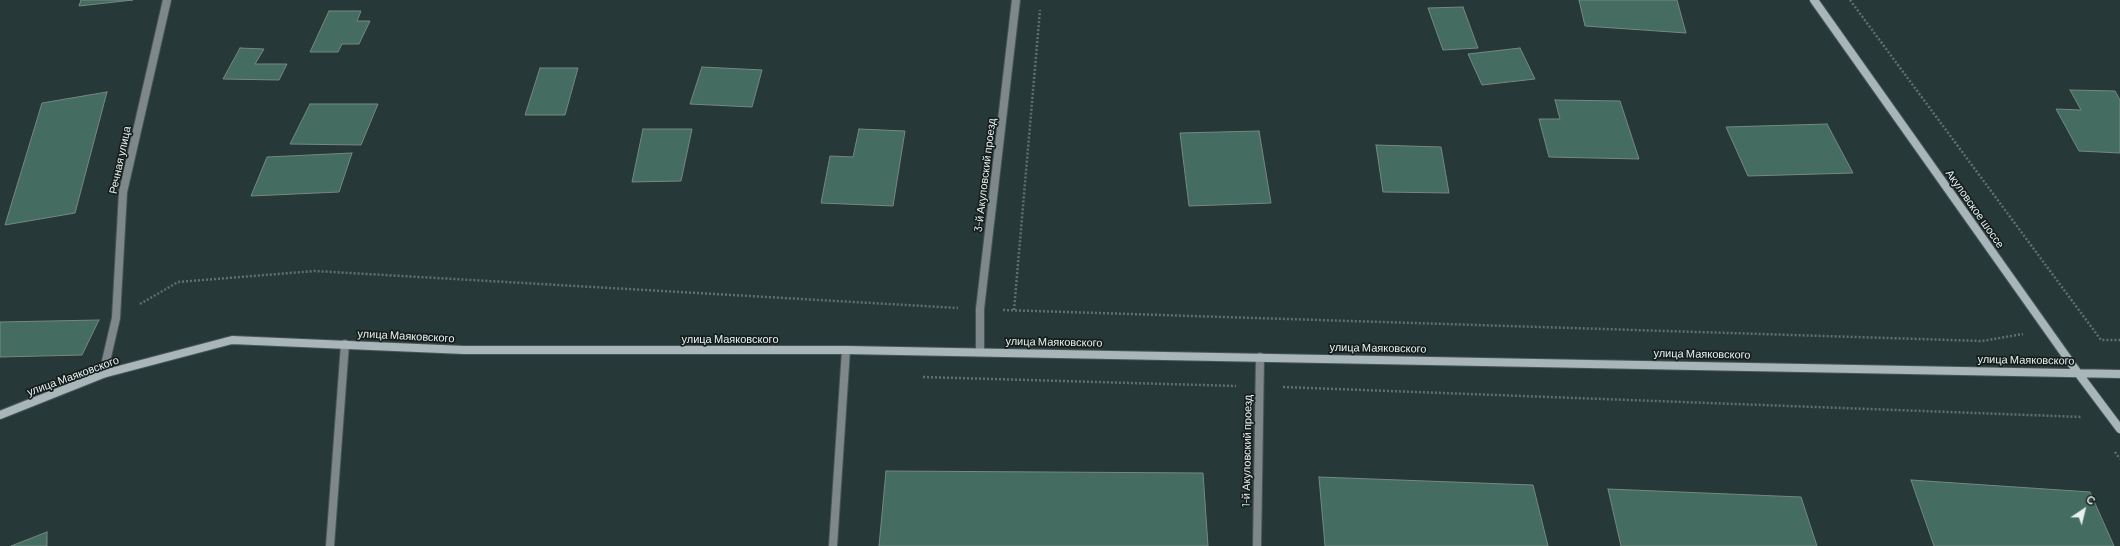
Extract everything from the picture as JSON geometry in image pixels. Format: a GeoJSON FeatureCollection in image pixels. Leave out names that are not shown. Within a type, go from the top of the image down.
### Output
{"type":"FeatureCollection","features":[{"type":"Feature","properties":{"kind":"street","name":"Речная улица"},"geometry":{"type":"LineString","coordinates":[[103,374],[116,318],[123,192],[167,0]]}},
{"type":"Feature","properties":{"kind":"street","name":"3-й Акуловский проезд"},"geometry":{"type":"LineString","coordinates":[[980,352],[980,309],[1016,0]]}},
{"type":"Feature","properties":{"kind":"street","name":"Акуловское шоссе"},"geometry":{"type":"LineString","coordinates":[[1814,0],[2078,373],[2120,429]]}},
{"type":"Feature","properties":{"kind":"street","name":"улица Маяковского"},"geometry":{"type":"LineString","coordinates":[[0,415],[103,374],[232,340],[464,350],[846,350],[2120,374]]}},
{"type":"Feature","properties":{"kind":"street"},"geometry":{"type":"LineString","coordinates":[[330,546],[345,344]]}},
{"type":"Feature","properties":{"kind":"street"},"geometry":{"type":"LineString","coordinates":[[833,546],[846,350]]}},
{"type":"Feature","properties":{"kind":"street","name":"1-й Акуловский проезд"},"geometry":{"type":"LineString","coordinates":[[1257,546],[1260,357]]}},
{"type":"Feature","properties":{"kind":"path"},"geometry":{"type":"LineString","coordinates":[[1850,0],[2101,340],[2120,340]]}},
{"type":"Feature","properties":{"kind":"path"},"geometry":{"type":"LineString","coordinates":[[1014,310],[1040,6]]}},
{"type":"Feature","properties":{"kind":"path"},"geometry":{"type":"LineString","coordinates":[[116,318],[178,282],[315,271],[980,309],[1982,341],[2025,334]]}},
{"type":"Feature","properties":{"kind":"path"},"geometry":{"type":"LineString","coordinates":[[917,376],[1260,387],[2089,418]]}},
{"type":"Feature","properties":{"kind":"building"},"geometry":{"type":"Polygon","coordinates":[[[81,0],[133,0],[79,6],[81,0]]]}},
{"type":"Feature","properties":{"kind":"building"},"geometry":{"type":"Polygon","coordinates":[[[1579,0],[1677,0],[1686,33],[1585,26],[1579,0]]]}},
{"type":"Feature","properties":{"kind":"building"},"geometry":{"type":"Polygon","coordinates":[[[1463,7],[1478,48],[1443,50],[1428,8],[1463,7]]]}},
{"type":"Feature","properties":{"kind":"building"},"geometry":{"type":"Polygon","coordinates":[[[329,11],[361,11],[357,21],[370,21],[359,44],[342,44],[338,52],[310,52],[329,11]]]}},
{"type":"Feature","properties":{"kind":"building"},"geometry":{"type":"Polygon","coordinates":[[[240,48],[264,49],[255,64],[287,64],[279,80],[223,79],[240,48]]]}},
{"type":"Feature","properties":{"kind":"building"},"geometry":{"type":"Polygon","coordinates":[[[1520,48],[1535,79],[1482,85],[1468,54],[1520,48]]]}},
{"type":"Feature","properties":{"kind":"building"},"geometry":{"type":"Polygon","coordinates":[[[702,67],[762,70],[752,107],[690,104],[702,67]]]}},
{"type":"Feature","properties":{"kind":"building"},"geometry":{"type":"Polygon","coordinates":[[[540,68],[578,68],[565,115],[525,115],[540,68]]]}},
{"type":"Feature","properties":{"kind":"building"},"geometry":{"type":"Polygon","coordinates":[[[2070,90],[2115,91],[2120,100],[2120,153],[2079,151],[2056,109],[2081,110],[2070,90]]]}},
{"type":"Feature","properties":{"kind":"building"},"geometry":{"type":"Polygon","coordinates":[[[107,92],[75,213],[5,225],[42,103],[107,92]]]}},
{"type":"Feature","properties":{"kind":"building"},"geometry":{"type":"Polygon","coordinates":[[[1555,100],[1620,101],[1639,159],[1549,157],[1539,119],[1560,119],[1555,100]]]}},
{"type":"Feature","properties":{"kind":"building"},"geometry":{"type":"Polygon","coordinates":[[[310,104],[378,104],[361,145],[290,144],[310,104]]]}},
{"type":"Feature","properties":{"kind":"building"},"geometry":{"type":"Polygon","coordinates":[[[1827,124],[1853,173],[1748,176],[1726,127],[1827,124]]]}},
{"type":"Feature","properties":{"kind":"building"},"geometry":{"type":"Polygon","coordinates":[[[643,129],[692,129],[681,181],[632,182],[643,129]]]}},
{"type":"Feature","properties":{"kind":"building"},"geometry":{"type":"Polygon","coordinates":[[[859,129],[905,131],[893,206],[821,203],[830,156],[853,157],[859,129]]]}},
{"type":"Feature","properties":{"kind":"building"},"geometry":{"type":"Polygon","coordinates":[[[1259,131],[1271,203],[1189,206],[1180,133],[1259,131]]]}},
{"type":"Feature","properties":{"kind":"building"},"geometry":{"type":"Polygon","coordinates":[[[1376,145],[1441,147],[1449,193],[1383,192],[1376,145]]]}},
{"type":"Feature","properties":{"kind":"building"},"geometry":{"type":"Polygon","coordinates":[[[352,153],[339,192],[251,196],[267,157],[352,153]]]}},
{"type":"Feature","properties":{"kind":"building"},"geometry":{"type":"Polygon","coordinates":[[[99,320],[82,355],[0,357],[0,322],[99,320]]]}},
{"type":"Feature","properties":{"kind":"building"},"geometry":{"type":"Polygon","coordinates":[[[886,471],[1203,473],[1208,546],[879,546],[886,471]]]}},
{"type":"Feature","properties":{"kind":"building"},"geometry":{"type":"Polygon","coordinates":[[[1319,477],[1533,485],[1548,546],[1325,546],[1319,477]]]}},
{"type":"Feature","properties":{"kind":"building"},"geometry":{"type":"Polygon","coordinates":[[[1911,480],[2090,492],[2114,546],[1934,546],[1911,480]]]}},
{"type":"Feature","properties":{"kind":"building"},"geometry":{"type":"Polygon","coordinates":[[[1608,489],[1801,497],[1817,546],[1621,546],[1608,489]]]}},
{"type":"Feature","properties":{"kind":"building"},"geometry":{"type":"Polygon","coordinates":[[[47,532],[47,546],[11,546],[47,532]]]}}]}
